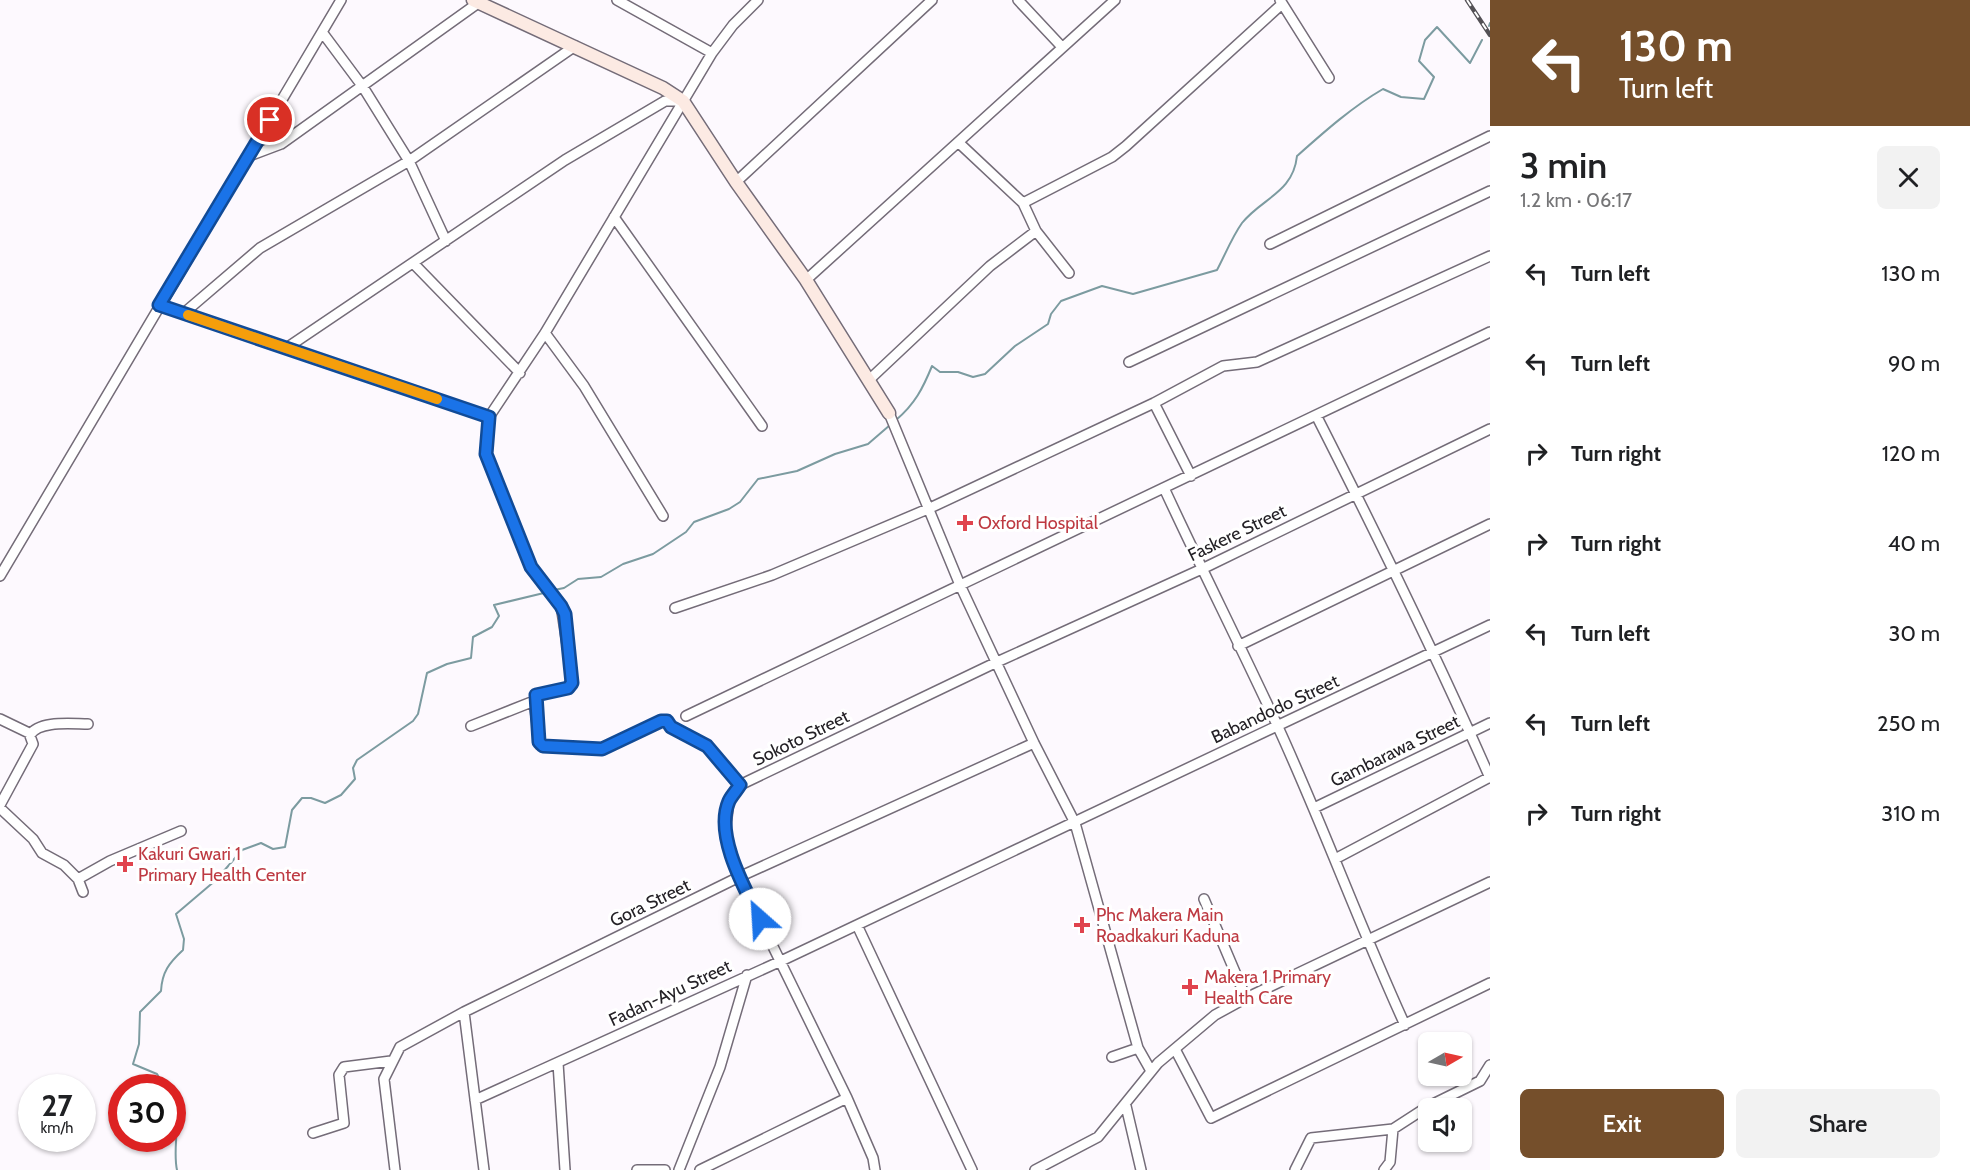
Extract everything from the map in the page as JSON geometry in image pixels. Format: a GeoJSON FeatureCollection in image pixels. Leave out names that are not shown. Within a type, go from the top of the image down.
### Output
{"type":"FeatureCollection","features":[{"type":"Feature","properties":{"kind":"main road"},"geometry":{"type":"LineString","coordinates":[[475,1],[663,88],[684,101],[735,182],[806,280],[889,412]]}},
{"type":"Feature","properties":{"kind":"street"},"geometry":{"type":"LineString","coordinates":[[0,576],[85,437],[159,305],[341,0]]}},
{"type":"Feature","properties":{"kind":"street"},"geometry":{"type":"LineString","coordinates":[[616,0],[712,53]]}},
{"type":"Feature","properties":{"kind":"street"},"geometry":{"type":"LineString","coordinates":[[740,785],[707,746],[671,727],[667,721],[661,721],[602,749],[540,745],[534,701],[536,695],[568,688],[572,683],[565,614],[551,591],[531,567],[486,454],[489,417],[545,333],[712,53],[758,0]]}},
{"type":"Feature","properties":{"kind":"street"},"geometry":{"type":"LineString","coordinates":[[735,182],[932,0]]}},
{"type":"Feature","properties":{"kind":"street"},"geometry":{"type":"LineString","coordinates":[[1018,0],[1062,47]]}},
{"type":"Feature","properties":{"kind":"street"},"geometry":{"type":"LineString","coordinates":[[806,280],[1115,0]]}},
{"type":"Feature","properties":{"kind":"street"},"geometry":{"type":"LineString","coordinates":[[249,156],[281,144],[363,87],[475,1]]}},
{"type":"Feature","properties":{"kind":"street"},"geometry":{"type":"LineString","coordinates":[[1023,202],[1112,157],[1281,2],[1329,78]]}},
{"type":"Feature","properties":{"kind":"street"},"geometry":{"type":"LineString","coordinates":[[322,32],[363,87],[409,161],[446,241]]}},
{"type":"Feature","properties":{"kind":"street"},"geometry":{"type":"LineString","coordinates":[[183,313],[260,248],[409,161],[575,46]]}},
{"type":"Feature","properties":{"kind":"street"},"geometry":{"type":"LineString","coordinates":[[288,347],[565,160],[665,101],[684,101]]}},
{"type":"Feature","properties":{"kind":"street"},"geometry":{"type":"LineString","coordinates":[[1270,244],[1490,136]]}},
{"type":"Feature","properties":{"kind":"street"},"geometry":{"type":"LineString","coordinates":[[958,142],[1023,202],[1036,231],[1069,273]]}},
{"type":"Feature","properties":{"kind":"street"},"geometry":{"type":"LineString","coordinates":[[1129,362],[1490,191]]}},
{"type":"Feature","properties":{"kind":"street"},"geometry":{"type":"LineString","coordinates":[[614,217],[762,426]]}},
{"type":"Feature","properties":{"kind":"street"},"geometry":{"type":"LineString","coordinates":[[870,380],[990,266],[1036,231]]}},
{"type":"Feature","properties":{"kind":"street"},"geometry":{"type":"LineString","coordinates":[[675,608],[771,575],[930,508],[1154,403],[1223,366],[1257,362],[1490,256]]}},
{"type":"Feature","properties":{"kind":"street"},"geometry":{"type":"LineString","coordinates":[[413,263],[520,373]]}},
{"type":"Feature","properties":{"kind":"street"},"geometry":{"type":"LineString","coordinates":[[159,305],[489,417]]}},
{"type":"Feature","properties":{"kind":"street"},"geometry":{"type":"LineString","coordinates":[[686,716],[1490,332]]}},
{"type":"Feature","properties":{"kind":"street"},"geometry":{"type":"LineString","coordinates":[[545,333],[584,386],[663,516]]}},
{"type":"Feature","properties":{"kind":"street"},"geometry":{"type":"LineString","coordinates":[[1154,403],[1191,476]]}},
{"type":"Feature","properties":{"kind":"street"},"geometry":{"type":"LineString","coordinates":[[889,412],[960,585],[1034,743],[1075,823],[1138,1048],[1151,1071]]}},
{"type":"Feature","properties":{"kind":"street"},"geometry":{"type":"LineString","coordinates":[[1316,415],[1394,570],[1490,777],[1335,859]]}},
{"type":"Feature","properties":{"kind":"street","name":"Faskere Street"},"geometry":{"type":"LineString","coordinates":[[996,662],[1204,568],[1490,429]]}},
{"type":"Feature","properties":{"kind":"street"},"geometry":{"type":"LineString","coordinates":[[1164,488],[1278,726],[1335,859],[1366,942],[1405,1025]]}},
{"type":"Feature","properties":{"kind":"street"},"geometry":{"type":"LineString","coordinates":[[1238,646],[1490,524]]}},
{"type":"Feature","properties":{"kind":"street","name":"Babandodo Street"},"geometry":{"type":"LineString","coordinates":[[1075,823],[1490,625]]}},
{"type":"Feature","properties":{"kind":"street","name":"Sokoto Street"},"geometry":{"type":"LineString","coordinates":[[875,1170],[873,1158],[847,1098],[740,877],[725,833],[729,801],[740,785],[996,662]]}},
{"type":"Feature","properties":{"kind":"street"},"geometry":{"type":"LineString","coordinates":[[471,726],[534,701]]}},
{"type":"Feature","properties":{"kind":"street"},"geometry":{"type":"LineString","coordinates":[[0,719],[30,735],[33,744],[0,806],[33,839],[42,853],[64,865],[78,879],[83,892]]}},
{"type":"Feature","properties":{"kind":"street"},"geometry":{"type":"LineString","coordinates":[[30,735],[34,728],[63,723],[88,724]]}},
{"type":"Feature","properties":{"kind":"street","name":"Gambarawa Street"},"geometry":{"type":"LineString","coordinates":[[1314,808],[1490,723]]}},
{"type":"Feature","properties":{"kind":"street","name":"Gora Street"},"geometry":{"type":"LineString","coordinates":[[391,1062],[400,1047],[464,1012],[740,877],[1034,743]]}},
{"type":"Feature","properties":{"kind":"street","name":"Fadan-Ayu Street"},"geometry":{"type":"LineString","coordinates":[[475,1100],[857,926],[1075,823]]}},
{"type":"Feature","properties":{"kind":"street"},"geometry":{"type":"LineString","coordinates":[[78,879],[110,861],[181,831]]}},
{"type":"Feature","properties":{"kind":"street"},"geometry":{"type":"LineString","coordinates":[[1035,1170],[1098,1137],[1126,1106],[1151,1071],[1215,1016],[1246,998],[1490,882]]}},
{"type":"Feature","properties":{"kind":"street"},"geometry":{"type":"LineString","coordinates":[[1204,899],[1246,998]]}},
{"type":"Feature","properties":{"kind":"street"},"geometry":{"type":"LineString","coordinates":[[857,926],[972,1170]]}},
{"type":"Feature","properties":{"kind":"street"},"geometry":{"type":"LineString","coordinates":[[679,1170],[720,1067],[747,975]]}},
{"type":"Feature","properties":{"kind":"street"},"geometry":{"type":"LineString","coordinates":[[1175,1050],[1211,1118],[1490,983]]}},
{"type":"Feature","properties":{"kind":"street"},"geometry":{"type":"LineString","coordinates":[[464,1012],[484,1170]]}},
{"type":"Feature","properties":{"kind":"street"},"geometry":{"type":"LineString","coordinates":[[1112,1058],[1138,1048]]}},
{"type":"Feature","properties":{"kind":"street"},"geometry":{"type":"LineString","coordinates":[[313,1133],[344,1123],[339,1075],[344,1067],[391,1062],[384,1079],[395,1170]]}},
{"type":"Feature","properties":{"kind":"street"},"geometry":{"type":"LineString","coordinates":[[558,1063],[565,1170]]}},
{"type":"Feature","properties":{"kind":"street"},"geometry":{"type":"LineString","coordinates":[[1295,1170],[1311,1138],[1393,1129],[1426,1107],[1480,1081],[1490,1065]]}},
{"type":"Feature","properties":{"kind":"street"},"geometry":{"type":"LineString","coordinates":[[700,1170],[847,1098]]}},
{"type":"Feature","properties":{"kind":"street"},"geometry":{"type":"LineString","coordinates":[[1126,1106],[1142,1170]]}},
{"type":"Feature","properties":{"kind":"street"},"geometry":{"type":"LineString","coordinates":[[1384,1170],[1390,1162],[1393,1129]]}},
{"type":"Feature","properties":{"kind":"street"},"geometry":{"type":"LineString","coordinates":[[637,1170],[665,1170]]}},
{"type":"Feature","properties":{"kind":"waterway"},"geometry":{"type":"LineString","coordinates":[[896,420],[918,395],[932,366],[940,372],[958,372],[973,377],[985,374],[1015,346],[1048,324],[1051,314],[1061,301],[1102,286],[1133,294],[1217,270],[1242,223],[1283,187],[1290,179],[1297,156],[1328,129],[1383,89],[1401,97],[1424,99],[1434,77],[1419,61],[1425,40],[1437,27],[1470,63],[1482,40]]}},
{"type":"Feature","properties":{"kind":"waterway"},"geometry":{"type":"LineString","coordinates":[[554,590],[564,588],[578,579],[601,577],[623,564],[653,554],[686,532],[694,522],[729,509],[740,502],[758,479],[797,471],[835,454],[868,444],[890,425]]}},
{"type":"Feature","properties":{"kind":"waterway"},"geometry":{"type":"LineString","coordinates":[[157,1074],[133,1064],[139,1044],[140,1012],[161,991],[167,968],[183,950],[184,939],[176,914],[216,880],[242,850],[261,843],[273,849],[285,847],[292,810],[302,798],[311,798],[325,803],[341,795],[355,779],[353,768],[357,760],[413,721],[418,714],[427,673],[447,664],[471,658],[473,637],[492,627],[499,616],[494,605],[548,592]]}},
{"type":"Feature","properties":{"kind":"waterway"},"geometry":{"type":"LineString","coordinates":[[176,1152],[177,1170]]}},
{"type":"Feature","properties":{"kind":"railway"},"geometry":{"type":"LineString","coordinates":[[1467,0],[1490,35]]}},
{"type":"Feature","properties":{"kind":"slow traffic"},"geometry":{"type":"LineString","coordinates":[[188,315],[437,399]]}},
{"type":"Feature","properties":{"kind":"place","name":"Oxford Hospital"},"geometry":{"type":"Point","coordinates":[965,523]}},
{"type":"Feature","properties":{"kind":"place","name":"Kakuri Gwari 1 Primary Health Center"},"geometry":{"type":"Point","coordinates":[125,864]}},
{"type":"Feature","properties":{"kind":"place","name":"Phc Makera Main Roadkakuri Kaduna"},"geometry":{"type":"Point","coordinates":[1082,925]}},
{"type":"Feature","properties":{"kind":"place","name":"Makera 1 Primary Health Care"},"geometry":{"type":"Point","coordinates":[1190,987]}},
{"type":"Feature","properties":{"kind":"route"},"geometry":{"type":"LineString","coordinates":[[270,120],[159,305],[489,417],[486,454],[531,567],[548,587],[565,614],[572,683],[568,688],[536,695],[534,701],[540,745],[602,749],[661,721],[667,721],[671,727],[693,741],[707,746],[740,785],[729,801],[725,833],[740,877],[760,919]]}}]}
